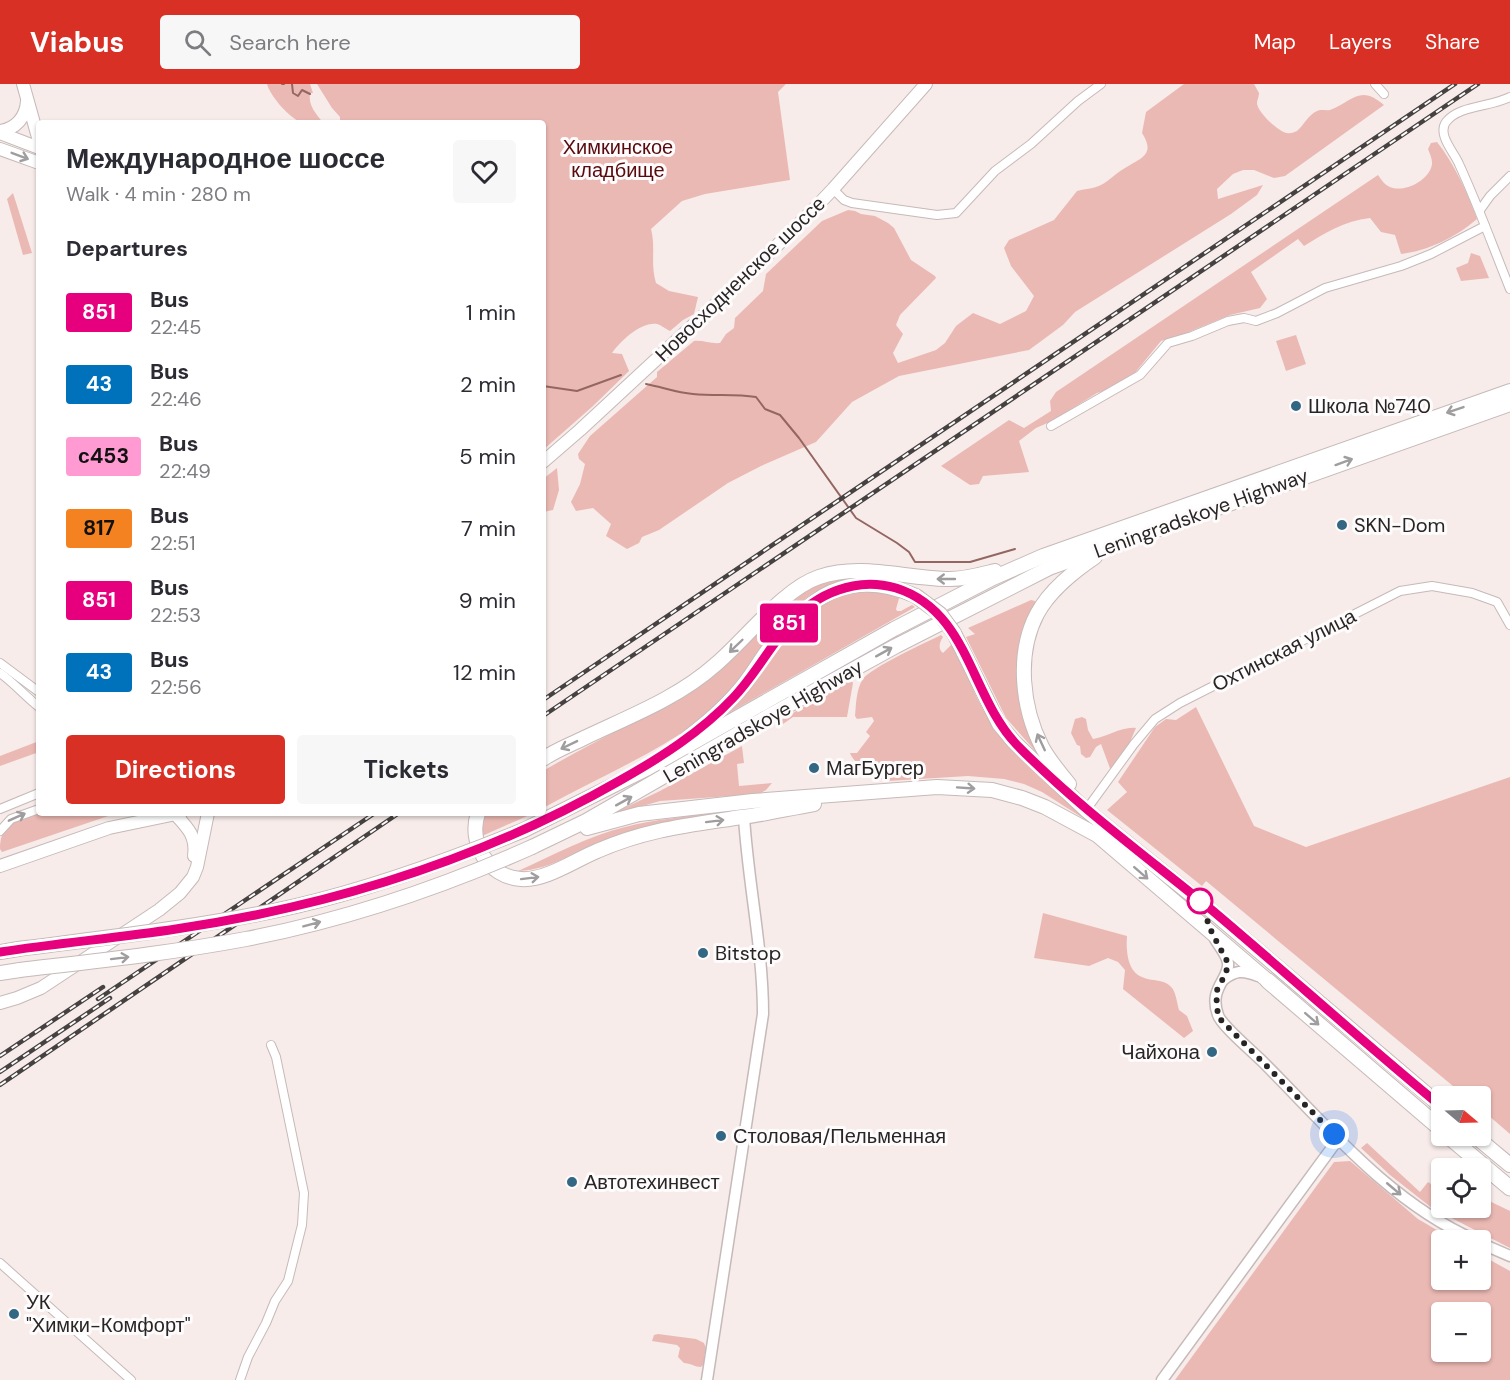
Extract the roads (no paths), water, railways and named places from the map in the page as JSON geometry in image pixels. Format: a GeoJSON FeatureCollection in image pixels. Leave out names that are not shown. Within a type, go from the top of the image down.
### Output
{"type":"FeatureCollection","features":[{"type":"Feature","properties":{"kind":"highway","name":"Leningradskoye Highway"},"geometry":{"type":"LineString","coordinates":[[0,952],[175,930],[298,906],[427,868],[524,830],[648,768],[894,629],[993,578],[1043,556],[1510,391]]}},
{"type":"Feature","properties":{"kind":"highway","name":"Leningradskoye Highway"},"geometry":{"type":"LineString","coordinates":[[0,973],[175,951],[299,927],[359,912],[439,886],[553,838],[647,788],[767,717],[896,646],[1049,568],[1510,404]]}},
{"type":"Feature","properties":{"kind":"highway"},"geometry":{"type":"LineString","coordinates":[[1102,821],[1056,769],[1042,747],[1029,710],[1024,686],[1031,628],[1037,613],[1048,597],[1079,568],[1111,546]]}},
{"type":"Feature","properties":{"kind":"highway"},"geometry":{"type":"LineString","coordinates":[[546,758],[688,686],[714,667],[788,595],[817,577],[857,570],[948,579],[974,577],[1043,556]]}},
{"type":"Feature","properties":{"kind":"highway"},"geometry":{"type":"LineString","coordinates":[[621,780],[706,724],[736,695],[791,620],[813,601],[844,588],[862,584],[894,587],[916,596],[940,614],[954,633],[999,724],[1047,774],[1431,1098]]}},
{"type":"Feature","properties":{"kind":"highway"},"geometry":{"type":"LineString","coordinates":[[553,838],[639,814],[753,801],[965,787],[992,790],[1022,798],[1061,814],[1097,835],[1431,1121]]}},
{"type":"Feature","properties":{"kind":"highway"},"geometry":{"type":"LineString","coordinates":[[478,816],[475,834],[482,856],[499,872],[520,879],[543,875],[627,838],[656,830],[908,789]]}},
{"type":"Feature","properties":{"kind":"highway"},"geometry":{"type":"LineString","coordinates":[[1460,1146],[1510,1188]]}},
{"type":"Feature","properties":{"kind":"highway"},"geometry":{"type":"LineString","coordinates":[[1487,1146],[1510,1165]]}},
{"type":"Feature","properties":{"kind":"main road"},"geometry":{"type":"LineString","coordinates":[[23,84],[36,130]]}},
{"type":"Feature","properties":{"kind":"main road","name":"Новосходненское шоссе"},"geometry":{"type":"LineString","coordinates":[[546,459],[742,280],[833,189],[926,84]]}},
{"type":"Feature","properties":{"kind":"main road"},"geometry":{"type":"LineString","coordinates":[[0,132],[18,124],[27,105],[27,97]]}},
{"type":"Feature","properties":{"kind":"main road"},"geometry":{"type":"LineString","coordinates":[[0,132],[36,147]]}},
{"type":"Feature","properties":{"kind":"main road"},"geometry":{"type":"LineString","coordinates":[[0,149],[36,162]]}},
{"type":"Feature","properties":{"kind":"main road"},"geometry":{"type":"LineString","coordinates":[[109,828],[129,816]]}},
{"type":"Feature","properties":{"kind":"main road"},"geometry":{"type":"LineString","coordinates":[[1,864],[109,828],[161,816]]}},
{"type":"Feature","properties":{"kind":"main road"},"geometry":{"type":"LineString","coordinates":[[176,816],[192,835],[195,845],[191,871],[180,893]]}},
{"type":"Feature","properties":{"kind":"main road"},"geometry":{"type":"LineString","coordinates":[[0,1003],[41,988],[159,910],[180,893],[193,877],[197,867],[207,816]]}},
{"type":"Feature","properties":{"kind":"street"},"geometry":{"type":"LineString","coordinates":[[833,189],[844,200],[852,203],[937,215],[956,213],[995,171],[1031,144],[1078,101],[1101,84]]}},
{"type":"Feature","properties":{"kind":"street"},"geometry":{"type":"LineString","coordinates":[[1375,84],[1384,94]]}},
{"type":"Feature","properties":{"kind":"street"},"geometry":{"type":"LineString","coordinates":[[1510,97],[1491,105],[1468,108],[1449,118],[1444,125],[1444,136],[1480,210],[1510,289]]}},
{"type":"Feature","properties":{"kind":"street"},"geometry":{"type":"LineString","coordinates":[[1480,210],[1510,176]]}},
{"type":"Feature","properties":{"kind":"street"},"geometry":{"type":"LineString","coordinates":[[1051,426],[1140,375],[1168,343],[1228,321],[1244,318],[1256,321],[1277,313],[1325,288],[1401,266],[1431,254],[1485,226]]}},
{"type":"Feature","properties":{"kind":"street","name":"Охтинская улица"},"geometry":{"type":"LineString","coordinates":[[1089,806],[1155,719],[1180,703],[1400,591],[1432,586],[1472,593],[1497,602],[1510,625]]}},
{"type":"Feature","properties":{"kind":"street"},"geometry":{"type":"LineString","coordinates":[[0,663],[35,689]]}},
{"type":"Feature","properties":{"kind":"street"},"geometry":{"type":"LineString","coordinates":[[0,673],[16,684],[24,696],[36,705]]}},
{"type":"Feature","properties":{"kind":"street"},"geometry":{"type":"LineString","coordinates":[[0,809],[36,794]]}},
{"type":"Feature","properties":{"kind":"street"},"geometry":{"type":"LineString","coordinates":[[0,831],[11,819],[36,809]]}},
{"type":"Feature","properties":{"kind":"street"},"geometry":{"type":"LineString","coordinates":[[707,1380],[763,1014],[763,983],[748,872],[744,817]]}},
{"type":"Feature","properties":{"kind":"street"},"geometry":{"type":"LineString","coordinates":[[1212,933],[1228,963],[1226,973],[1216,992],[1218,1017],[1392,1188],[1438,1222],[1454,1230]]}},
{"type":"Feature","properties":{"kind":"street"},"geometry":{"type":"LineString","coordinates":[[1220,982],[1241,970],[1267,980]]}},
{"type":"Feature","properties":{"kind":"street"},"geometry":{"type":"LineString","coordinates":[[240,1380],[248,1357],[275,1300],[288,1281],[302,1225],[304,1193],[276,1057],[271,1045]]}},
{"type":"Feature","properties":{"kind":"street"},"geometry":{"type":"LineString","coordinates":[[1162,1380],[1339,1138]]}},
{"type":"Feature","properties":{"kind":"street"},"geometry":{"type":"LineString","coordinates":[[1491,1248],[1510,1256]]}},
{"type":"Feature","properties":{"kind":"street"},"geometry":{"type":"LineString","coordinates":[[0,1263],[131,1380]]}},
{"type":"Feature","properties":{"kind":"waterway"},"geometry":{"type":"LineString","coordinates":[[292,84],[293,93],[298,96],[302,90],[310,94]]}},
{"type":"Feature","properties":{"kind":"waterway"},"geometry":{"type":"LineString","coordinates":[[546,386],[577,391],[621,375]]}},
{"type":"Feature","properties":{"kind":"waterway"},"geometry":{"type":"LineString","coordinates":[[646,384],[701,395],[756,397],[765,409],[780,415],[856,518],[897,543],[909,552],[915,562],[970,562],[1015,549]]}},
{"type":"Feature","properties":{"kind":"railway"},"geometry":{"type":"LineString","coordinates":[[546,698],[1455,84]]}},
{"type":"Feature","properties":{"kind":"railway"},"geometry":{"type":"LineString","coordinates":[[546,714],[1478,84]]}},
{"type":"Feature","properties":{"kind":"railway"},"geometry":{"type":"LineString","coordinates":[[98,999],[371,816]]}},
{"type":"Feature","properties":{"kind":"railway"},"geometry":{"type":"LineString","coordinates":[[0,1085],[395,816]]}},
{"type":"Feature","properties":{"kind":"railway"},"geometry":{"type":"LineString","coordinates":[[0,1056],[103,987]]}},
{"type":"Feature","properties":{"kind":"railway"},"geometry":{"type":"LineString","coordinates":[[0,1072],[110,998]]}},
{"type":"Feature","properties":{"kind":"place","name":"Школа №740"},"geometry":{"type":"Point","coordinates":[1296,406]}},
{"type":"Feature","properties":{"kind":"place","name":"SKN-Dom"},"geometry":{"type":"Point","coordinates":[1342,525]}},
{"type":"Feature","properties":{"kind":"place","name":"МагБургер"},"geometry":{"type":"Point","coordinates":[814,768]}},
{"type":"Feature","properties":{"kind":"place","name":"Bitstop"},"geometry":{"type":"Point","coordinates":[703,953]}},
{"type":"Feature","properties":{"kind":"place","name":"Чайхона"},"geometry":{"type":"Point","coordinates":[1212,1052]}},
{"type":"Feature","properties":{"kind":"place","name":"Столовая/Пельменная"},"geometry":{"type":"Point","coordinates":[721,1136]}},
{"type":"Feature","properties":{"kind":"place","name":"Автотехинвест"},"geometry":{"type":"Point","coordinates":[572,1182]}},
{"type":"Feature","properties":{"kind":"place","name":"УК \"Химки-Комфорт\""},"geometry":{"type":"Point","coordinates":[14,1314]}},
{"type":"Feature","properties":{"kind":"park label","name":"Химкинское кладбище"},"geometry":{"type":"Point","coordinates":[618,158]}}]}
